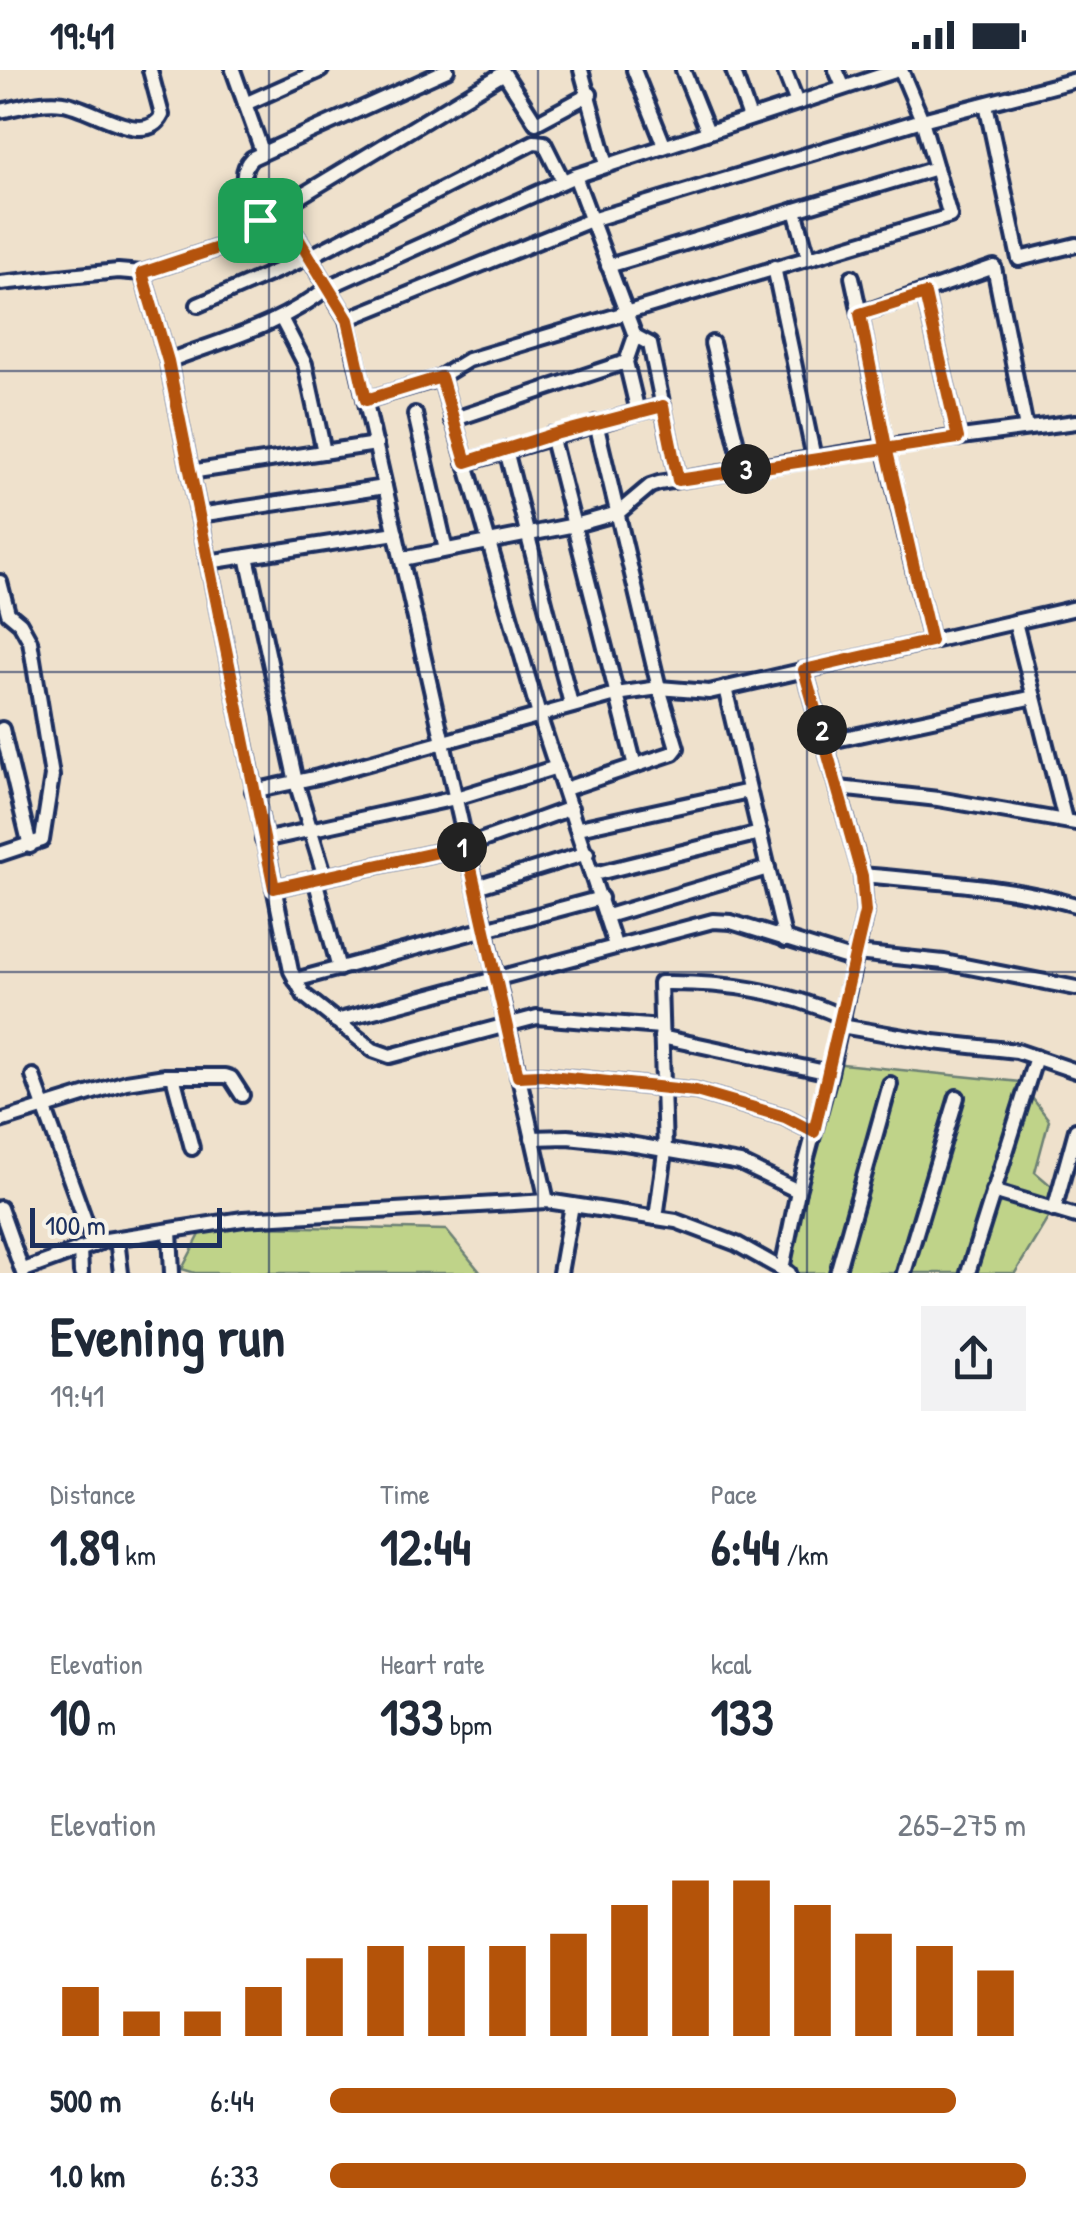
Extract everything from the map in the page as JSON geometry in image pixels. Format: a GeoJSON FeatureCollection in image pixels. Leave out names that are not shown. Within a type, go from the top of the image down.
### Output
{"type":"FeatureCollection","features":[{"type":"Feature","properties":{"kind":"street"},"geometry":{"type":"LineString","coordinates":[[0,111],[57,102],[84,108],[130,128],[147,128],[156,125],[162,115],[150,70]]}},
{"type":"Feature","properties":{"kind":"street"},"geometry":{"type":"LineString","coordinates":[[233,70],[262,151]]}},
{"type":"Feature","properties":{"kind":"street"},"geometry":{"type":"LineString","coordinates":[[245,104],[321,70]]}},
{"type":"Feature","properties":{"kind":"street"},"geometry":{"type":"LineString","coordinates":[[0,284],[118,271],[142,273],[259,231],[260,220],[243,174],[246,163],[262,151],[447,70]]}},
{"type":"Feature","properties":{"kind":"street"},"geometry":{"type":"LineString","coordinates":[[581,70],[607,165]]}},
{"type":"Feature","properties":{"kind":"street"},"geometry":{"type":"LineString","coordinates":[[634,70],[664,145]]}},
{"type":"Feature","properties":{"kind":"street"},"geometry":{"type":"LineString","coordinates":[[683,70],[708,132]]}},
{"type":"Feature","properties":{"kind":"street"},"geometry":{"type":"LineString","coordinates":[[733,70],[750,118]]}},
{"type":"Feature","properties":{"kind":"street"},"geometry":{"type":"LineString","coordinates":[[784,70],[797,104]]}},
{"type":"Feature","properties":{"kind":"street"},"geometry":{"type":"LineString","coordinates":[[836,70],[843,86]]}},
{"type":"Feature","properties":{"kind":"street"},"geometry":{"type":"LineString","coordinates":[[168,361],[281,318],[328,287],[569,179],[899,70],[922,120],[950,216],[468,360],[441,377],[366,400]]}},
{"type":"Feature","properties":{"kind":"street"},"geometry":{"type":"LineString","coordinates":[[260,220],[504,73],[590,220],[635,336],[650,344],[678,480]]}},
{"type":"Feature","properties":{"kind":"street"},"geometry":{"type":"LineString","coordinates":[[348,320],[590,220],[922,120],[1076,80]]}},
{"type":"Feature","properties":{"kind":"street"},"geometry":{"type":"LineString","coordinates":[[536,123],[590,94]]}},
{"type":"Feature","properties":{"kind":"street"},"geometry":{"type":"LineString","coordinates":[[986,104],[1019,259]]}},
{"type":"Feature","properties":{"kind":"street"},"geometry":{"type":"LineString","coordinates":[[198,305],[310,257],[534,142],[544,143]]}},
{"type":"Feature","properties":{"kind":"street"},"geometry":{"type":"LineString","coordinates":[[608,266],[936,168]]}},
{"type":"Feature","properties":{"kind":"street"},"geometry":{"type":"LineString","coordinates":[[280,209],[348,320],[546,1200]]}},
{"type":"Feature","properties":{"kind":"street"},"geometry":{"type":"LineString","coordinates":[[795,210],[808,257]]}},
{"type":"Feature","properties":{"kind":"street"},"geometry":{"type":"LineString","coordinates":[[860,314],[1019,259],[1076,245]]}},
{"type":"Feature","properties":{"kind":"street"},"geometry":{"type":"LineString","coordinates":[[994,267],[1026,428]]}},
{"type":"Feature","properties":{"kind":"street"},"geometry":{"type":"LineString","coordinates":[[774,268],[814,458]]}},
{"type":"Feature","properties":{"kind":"street"},"geometry":{"type":"LineString","coordinates":[[142,273],[168,361],[274,888],[295,980],[304,995],[373,1050],[390,1056],[536,1017],[661,1032],[830,1073]]}},
{"type":"Feature","properties":{"kind":"street"},"geometry":{"type":"LineString","coordinates":[[852,277],[931,641]]}},
{"type":"Feature","properties":{"kind":"street"},"geometry":{"type":"LineString","coordinates":[[925,294],[958,438]]}},
{"type":"Feature","properties":{"kind":"street"},"geometry":{"type":"LineString","coordinates":[[281,318],[304,364],[324,452]]}},
{"type":"Feature","properties":{"kind":"street"},"geometry":{"type":"LineString","coordinates":[[635,336],[626,362],[638,412]]}},
{"type":"Feature","properties":{"kind":"street"},"geometry":{"type":"LineString","coordinates":[[712,343],[744,470]]}},
{"type":"Feature","properties":{"kind":"street"},"geometry":{"type":"LineString","coordinates":[[452,420],[626,362]]}},
{"type":"Feature","properties":{"kind":"street"},"geometry":{"type":"LineString","coordinates":[[441,377],[486,541],[615,944]]}},
{"type":"Feature","properties":{"kind":"street"},"geometry":{"type":"LineString","coordinates":[[466,462],[663,406]]}},
{"type":"Feature","properties":{"kind":"street"},"geometry":{"type":"LineString","coordinates":[[415,414],[446,550]]}},
{"type":"Feature","properties":{"kind":"street"},"geometry":{"type":"LineString","coordinates":[[402,559],[618,513],[650,486],[678,480],[1076,422]]}},
{"type":"Feature","properties":{"kind":"street"},"geometry":{"type":"LineString","coordinates":[[565,789],[677,750],[596,424]]}},
{"type":"Feature","properties":{"kind":"street"},"geometry":{"type":"LineString","coordinates":[[551,435],[635,766]]}},
{"type":"Feature","properties":{"kind":"street"},"geometry":{"type":"LineString","coordinates":[[190,472],[376,444]]}},
{"type":"Feature","properties":{"kind":"street"},"geometry":{"type":"LineString","coordinates":[[506,450],[571,704]]}},
{"type":"Feature","properties":{"kind":"street"},"geometry":{"type":"LineString","coordinates":[[199,515],[386,488]]}},
{"type":"Feature","properties":{"kind":"street"},"geometry":{"type":"LineString","coordinates":[[208,562],[396,532]]}},
{"type":"Feature","properties":{"kind":"street"},"geometry":{"type":"LineString","coordinates":[[247,556],[339,969]]}},
{"type":"Feature","properties":{"kind":"street"},"geometry":{"type":"LineString","coordinates":[[0,582],[5,606],[30,641],[52,776],[42,840],[0,854]]}},
{"type":"Feature","properties":{"kind":"street"},"geometry":{"type":"LineString","coordinates":[[253,790],[296,782],[616,694],[659,688],[708,692],[1076,608]]}},
{"type":"Feature","properties":{"kind":"street"},"geometry":{"type":"LineString","coordinates":[[839,788],[938,799],[1070,822],[1015,622]]}},
{"type":"Feature","properties":{"kind":"street"},"geometry":{"type":"LineString","coordinates":[[0,1208],[23,1271],[117,1239],[243,1219],[546,1200],[676,1220],[736,1244],[786,1271],[798,1191],[830,1073],[865,912],[862,876],[804,670]]}},
{"type":"Feature","properties":{"kind":"street"},"geometry":{"type":"LineString","coordinates":[[725,688],[786,940]]}},
{"type":"Feature","properties":{"kind":"street"},"geometry":{"type":"LineString","coordinates":[[826,742],[1034,697]]}},
{"type":"Feature","properties":{"kind":"street"},"geometry":{"type":"LineString","coordinates":[[2,730],[30,846]]}},
{"type":"Feature","properties":{"kind":"street"},"geometry":{"type":"LineString","coordinates":[[264,840],[456,798],[557,767]]}},
{"type":"Feature","properties":{"kind":"street"},"geometry":{"type":"LineString","coordinates":[[579,828],[750,791]]}},
{"type":"Feature","properties":{"kind":"street"},"geometry":{"type":"LineString","coordinates":[[274,888],[466,846],[571,808]]}},
{"type":"Feature","properties":{"kind":"street"},"geometry":{"type":"LineString","coordinates":[[594,874],[760,833]]}},
{"type":"Feature","properties":{"kind":"street"},"geometry":{"type":"LineString","coordinates":[[476,887],[587,853]]}},
{"type":"Feature","properties":{"kind":"street"},"geometry":{"type":"LineString","coordinates":[[607,916],[768,868]]}},
{"type":"Feature","properties":{"kind":"street"},"geometry":{"type":"LineString","coordinates":[[862,876],[980,886],[1076,905]]}},
{"type":"Feature","properties":{"kind":"street"},"geometry":{"type":"LineString","coordinates":[[295,980],[602,898]]}},
{"type":"Feature","properties":{"kind":"street"},"geometry":{"type":"LineString","coordinates":[[336,1021],[615,944],[724,920],[855,956],[944,962],[1076,988]]}},
{"type":"Feature","properties":{"kind":"street"},"geometry":{"type":"LineString","coordinates":[[656,1218],[665,1152],[660,983],[754,987],[804,1000],[842,1021],[934,1042],[1017,1050],[1076,1071]]}},
{"type":"Feature","properties":{"kind":"street"},"geometry":{"type":"LineString","coordinates":[[968,1273],[1036,1058]]}},
{"type":"Feature","properties":{"kind":"street"},"geometry":{"type":"LineString","coordinates":[[33,1076],[87,1247],[81,1273]]}},
{"type":"Feature","properties":{"kind":"street"},"geometry":{"type":"LineString","coordinates":[[173,1076],[192,1148]]}},
{"type":"Feature","properties":{"kind":"street"},"geometry":{"type":"LineString","coordinates":[[0,1121],[126,1082],[173,1076],[229,1077],[242,1095]]}},
{"type":"Feature","properties":{"kind":"street"},"geometry":{"type":"LineString","coordinates":[[518,1076],[696,1091],[785,1117],[814,1132]]}},
{"type":"Feature","properties":{"kind":"street"},"geometry":{"type":"LineString","coordinates":[[837,1273],[890,1084]]}},
{"type":"Feature","properties":{"kind":"street"},"geometry":{"type":"LineString","coordinates":[[904,1273],[957,1098]]}},
{"type":"Feature","properties":{"kind":"street"},"geometry":{"type":"LineString","coordinates":[[1054,1210],[1076,1130]]}},
{"type":"Feature","properties":{"kind":"street"},"geometry":{"type":"LineString","coordinates":[[532,1138],[624,1143],[740,1163],[798,1191]]}},
{"type":"Feature","properties":{"kind":"street"},"geometry":{"type":"LineString","coordinates":[[993,1191],[1076,1216]]}},
{"type":"Feature","properties":{"kind":"street"},"geometry":{"type":"LineString","coordinates":[[560,1273],[572,1204]]}},
{"type":"Feature","properties":{"kind":"street"},"geometry":{"type":"LineString","coordinates":[[170,1231],[172,1273]]}},
{"type":"Feature","properties":{"kind":"street"},"geometry":{"type":"LineString","coordinates":[[117,1239],[121,1273]]}},
{"type":"Feature","properties":{"kind":"green space"},"geometry":{"type":"Polygon","coordinates":[[[832,1063],[1020,1082],[1049,1120],[1035,1172],[1062,1195],[1015,1273],[791,1273],[784,1268],[832,1063]]]}},
{"type":"Feature","properties":{"kind":"green space"},"geometry":{"type":"Polygon","coordinates":[[[205,1225],[446,1230],[481,1273],[195,1273],[182,1269],[205,1225]]]}},
{"type":"Feature","properties":{"kind":"route"},"geometry":{"type":"LineString","coordinates":[[260,220],[259,231],[142,273],[168,361],[274,888],[466,846],[518,1076],[696,1091],[785,1117],[814,1132],[865,912],[862,876],[804,670],[931,641],[886,447],[860,314],[925,294],[958,438],[886,447],[678,480],[663,406],[466,462],[441,377],[366,400],[348,320],[280,209],[260,220]]}}]}
